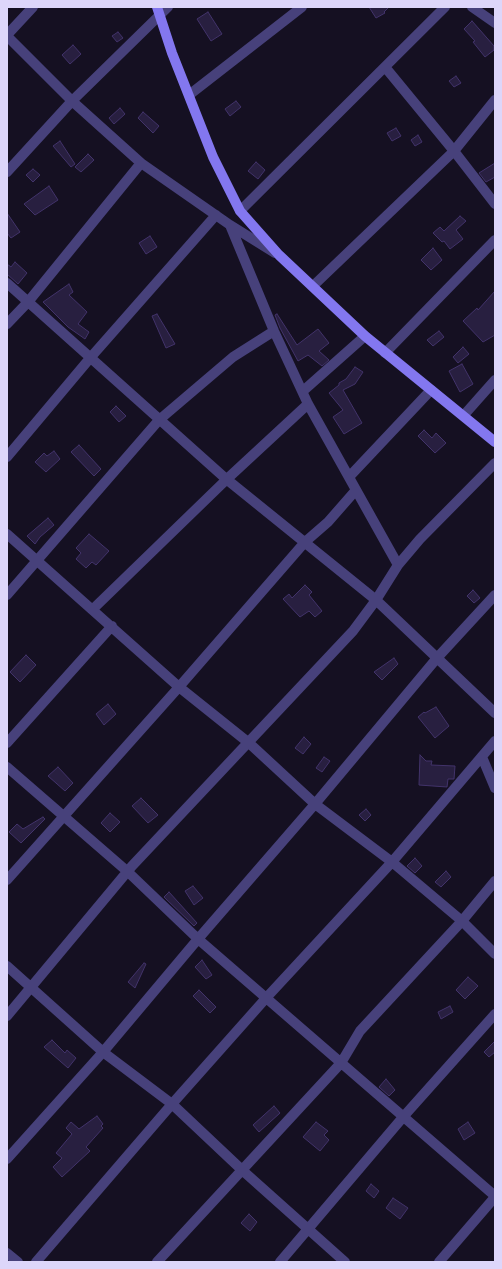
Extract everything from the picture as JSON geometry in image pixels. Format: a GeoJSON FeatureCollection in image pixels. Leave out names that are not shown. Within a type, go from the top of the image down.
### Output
{"type":"FeatureCollection","features":[{"type":"Feature","properties":{"kind":"main road"},"geometry":{"type":"LineString","coordinates":[[158,11],[213,157],[240,211],[279,255],[366,336],[495,442]]}},
{"type":"Feature","properties":{"kind":"street"},"geometry":{"type":"LineString","coordinates":[[33,7],[7,35],[72,101],[141,163],[230,225],[279,255]]}},
{"type":"Feature","properties":{"kind":"street"},"geometry":{"type":"LineString","coordinates":[[7,172],[158,11],[168,7]]}},
{"type":"Feature","properties":{"kind":"street"},"geometry":{"type":"LineString","coordinates":[[189,95],[302,7]]}},
{"type":"Feature","properties":{"kind":"street"},"geometry":{"type":"LineString","coordinates":[[240,211],[445,7]]}},
{"type":"Feature","properties":{"kind":"street"},"geometry":{"type":"LineString","coordinates":[[472,7],[495,23]]}},
{"type":"Feature","properties":{"kind":"street"},"geometry":{"type":"LineString","coordinates":[[385,67],[454,151],[495,204]]}},
{"type":"Feature","properties":{"kind":"street"},"geometry":{"type":"LineString","coordinates":[[313,286],[454,151],[495,100]]}},
{"type":"Feature","properties":{"kind":"street"},"geometry":{"type":"LineString","coordinates":[[7,324],[28,302],[141,163]]}},
{"type":"Feature","properties":{"kind":"street"},"geometry":{"type":"LineString","coordinates":[[7,457],[91,357],[216,215]]}},
{"type":"Feature","properties":{"kind":"street"},"geometry":{"type":"LineString","coordinates":[[230,225],[274,331],[308,404],[398,565]]}},
{"type":"Feature","properties":{"kind":"street"},"geometry":{"type":"LineString","coordinates":[[385,353],[495,240]]}},
{"type":"Feature","properties":{"kind":"street"},"geometry":{"type":"LineString","coordinates":[[7,284],[227,479],[376,600],[495,713]]}},
{"type":"Feature","properties":{"kind":"street"},"geometry":{"type":"LineString","coordinates":[[7,595],[159,420],[233,357],[274,331]]}},
{"type":"Feature","properties":{"kind":"street"},"geometry":{"type":"LineString","coordinates":[[303,392],[366,336]]}},
{"type":"Feature","properties":{"kind":"street"},"geometry":{"type":"LineString","coordinates":[[464,415],[495,380]]}},
{"type":"Feature","properties":{"kind":"street"},"geometry":{"type":"LineString","coordinates":[[349,477],[431,390]]}},
{"type":"Feature","properties":{"kind":"street"},"geometry":{"type":"LineString","coordinates":[[93,609],[227,479],[308,404]]}},
{"type":"Feature","properties":{"kind":"street"},"geometry":{"type":"LineString","coordinates":[[7,1016],[128,872],[353,631],[376,600],[398,565],[420,540],[495,463]]}},
{"type":"Feature","properties":{"kind":"street"},"geometry":{"type":"LineString","coordinates":[[7,880],[180,686],[305,542],[328,522],[356,490]]}},
{"type":"Feature","properties":{"kind":"street"},"geometry":{"type":"LineString","coordinates":[[7,534],[180,686],[249,743],[316,804],[392,862],[462,921],[495,954]]}},
{"type":"Feature","properties":{"kind":"street"},"geometry":{"type":"LineString","coordinates":[[7,1158],[103,1052],[316,804],[437,658],[495,595]]}},
{"type":"Feature","properties":{"kind":"street"},"geometry":{"type":"LineString","coordinates":[[7,742],[112,626]]}},
{"type":"Feature","properties":{"kind":"street"},"geometry":{"type":"LineString","coordinates":[[36,1262],[172,1104],[267,997],[392,862],[495,741]]}},
{"type":"Feature","properties":{"kind":"street"},"geometry":{"type":"LineString","coordinates":[[482,757],[495,788]]}},
{"type":"Feature","properties":{"kind":"street"},"geometry":{"type":"LineString","coordinates":[[7,767],[128,872],[198,940],[267,997],[495,1197],[439,1262]]}},
{"type":"Feature","properties":{"kind":"street"},"geometry":{"type":"LineString","coordinates":[[157,1262],[341,1063],[360,1031],[462,921],[495,881]]}},
{"type":"Feature","properties":{"kind":"street"},"geometry":{"type":"LineString","coordinates":[[7,966],[103,1052],[172,1104],[242,1170],[345,1262]]}},
{"type":"Feature","properties":{"kind":"street"},"geometry":{"type":"LineString","coordinates":[[280,1262],[404,1116],[495,1014]]}},
{"type":"Feature","properties":{"kind":"street"},"geometry":{"type":"LineString","coordinates":[[7,1253],[18,1262]]}},
{"type":"Feature","properties":{"kind":"building"},"geometry":{"type":"Polygon","coordinates":[[[369,7],[389,7],[384,12],[385,13],[376,18],[369,7]]]}},
{"type":"Feature","properties":{"kind":"building"},"geometry":{"type":"Polygon","coordinates":[[[208,12],[222,34],[211,41],[197,19],[208,12]]]}},
{"type":"Feature","properties":{"kind":"building"},"geometry":{"type":"Polygon","coordinates":[[[472,21],[494,46],[494,50],[485,57],[473,42],[475,41],[464,29],[472,21]]]}},
{"type":"Feature","properties":{"kind":"building"},"geometry":{"type":"Polygon","coordinates":[[[118,32],[123,38],[117,42],[112,36],[118,32]]]}},
{"type":"Feature","properties":{"kind":"building"},"geometry":{"type":"Polygon","coordinates":[[[73,45],[81,54],[70,64],[62,55],[73,45]]]}},
{"type":"Feature","properties":{"kind":"building"},"geometry":{"type":"Polygon","coordinates":[[[456,76],[461,83],[454,87],[449,81],[456,76]]]}},
{"type":"Feature","properties":{"kind":"building"},"geometry":{"type":"Polygon","coordinates":[[[236,101],[241,107],[230,116],[225,109],[236,101]]]}},
{"type":"Feature","properties":{"kind":"building"},"geometry":{"type":"Polygon","coordinates":[[[120,108],[125,114],[114,124],[109,118],[120,108]]]}},
{"type":"Feature","properties":{"kind":"building"},"geometry":{"type":"Polygon","coordinates":[[[143,112],[159,126],[153,133],[138,118],[143,112]]]}},
{"type":"Feature","properties":{"kind":"building"},"geometry":{"type":"Polygon","coordinates":[[[396,128],[401,136],[392,141],[387,133],[396,128]]]}},
{"type":"Feature","properties":{"kind":"building"},"geometry":{"type":"Polygon","coordinates":[[[418,135],[422,142],[415,146],[411,140],[418,135]]]}},
{"type":"Feature","properties":{"kind":"building"},"geometry":{"type":"Polygon","coordinates":[[[60,141],[75,164],[71,167],[53,146],[60,141]]]}},
{"type":"Feature","properties":{"kind":"building"},"geometry":{"type":"Polygon","coordinates":[[[88,154],[94,160],[81,172],[75,167],[88,154]]]}},
{"type":"Feature","properties":{"kind":"building"},"geometry":{"type":"Polygon","coordinates":[[[256,162],[265,170],[258,179],[248,171],[256,162]]]}},
{"type":"Feature","properties":{"kind":"building"},"geometry":{"type":"Polygon","coordinates":[[[495,163],[495,177],[486,182],[479,173],[495,163]]]}},
{"type":"Feature","properties":{"kind":"building"},"geometry":{"type":"Polygon","coordinates":[[[33,169],[40,175],[33,182],[26,175],[33,169]]]}},
{"type":"Feature","properties":{"kind":"building"},"geometry":{"type":"Polygon","coordinates":[[[49,186],[58,200],[35,215],[24,204],[49,186]]]}},
{"type":"Feature","properties":{"kind":"building"},"geometry":{"type":"Polygon","coordinates":[[[7,213],[20,232],[11,238],[7,233],[7,213]]]}},
{"type":"Feature","properties":{"kind":"building"},"geometry":{"type":"Polygon","coordinates":[[[460,216],[466,221],[456,230],[463,239],[450,249],[444,241],[442,242],[433,233],[440,227],[444,231],[460,216]]]}},
{"type":"Feature","properties":{"kind":"building"},"geometry":{"type":"Polygon","coordinates":[[[150,236],[157,247],[146,254],[139,243],[150,236]]]}},
{"type":"Feature","properties":{"kind":"building"},"geometry":{"type":"Polygon","coordinates":[[[433,248],[442,260],[431,270],[421,260],[433,248]]]}},
{"type":"Feature","properties":{"kind":"building"},"geometry":{"type":"Polygon","coordinates":[[[15,262],[27,273],[18,284],[7,274],[7,264],[11,267],[15,262]]]}},
{"type":"Feature","properties":{"kind":"building"},"geometry":{"type":"Polygon","coordinates":[[[69,284],[73,292],[69,295],[87,312],[78,324],[89,332],[85,339],[68,327],[43,302],[69,284]]]}},
{"type":"Feature","properties":{"kind":"building"},"geometry":{"type":"Polygon","coordinates":[[[495,291],[495,335],[483,342],[463,321],[477,308],[478,310],[495,291]]]}},
{"type":"Feature","properties":{"kind":"building"},"geometry":{"type":"Polygon","coordinates":[[[157,314],[175,344],[166,348],[152,316],[157,314]]]}},
{"type":"Feature","properties":{"kind":"building"},"geometry":{"type":"Polygon","coordinates":[[[277,314],[297,345],[318,329],[329,343],[319,351],[329,360],[322,366],[308,355],[298,361],[280,328],[275,315],[277,314]]]}},
{"type":"Feature","properties":{"kind":"building"},"geometry":{"type":"Polygon","coordinates":[[[439,331],[444,337],[433,346],[427,340],[439,331]]]}},
{"type":"Feature","properties":{"kind":"building"},"geometry":{"type":"Polygon","coordinates":[[[463,347],[469,354],[458,363],[453,357],[463,347]]]}},
{"type":"Feature","properties":{"kind":"building"},"geometry":{"type":"Polygon","coordinates":[[[462,364],[473,384],[460,392],[449,371],[462,364]]]}},
{"type":"Feature","properties":{"kind":"building"},"geometry":{"type":"Polygon","coordinates":[[[355,367],[363,372],[355,384],[343,390],[362,423],[344,434],[333,417],[343,410],[329,393],[339,385],[339,383],[346,379],[355,367]]]}},
{"type":"Feature","properties":{"kind":"building"},"geometry":{"type":"Polygon","coordinates":[[[116,406],[126,416],[119,422],[110,412],[116,406]]]}},
{"type":"Feature","properties":{"kind":"building"},"geometry":{"type":"Polygon","coordinates":[[[424,430],[432,438],[436,433],[446,443],[435,453],[418,436],[424,430]]]}},
{"type":"Feature","properties":{"kind":"building"},"geometry":{"type":"Polygon","coordinates":[[[79,445],[101,469],[94,476],[71,452],[79,445]]]}},
{"type":"Feature","properties":{"kind":"building"},"geometry":{"type":"Polygon","coordinates":[[[54,451],[60,459],[46,472],[35,462],[44,453],[47,456],[54,451]]]}},
{"type":"Feature","properties":{"kind":"building"},"geometry":{"type":"Polygon","coordinates":[[[48,518],[54,525],[40,537],[35,544],[27,536],[48,518]]]}},
{"type":"Feature","properties":{"kind":"building"},"geometry":{"type":"Polygon","coordinates":[[[89,534],[109,551],[96,565],[92,562],[86,568],[76,559],[81,553],[76,548],[89,534]]]}},
{"type":"Feature","properties":{"kind":"building"},"geometry":{"type":"Polygon","coordinates":[[[305,585],[312,592],[309,595],[322,611],[315,617],[309,611],[300,617],[283,599],[289,594],[292,598],[305,585]]]}},
{"type":"Feature","properties":{"kind":"building"},"geometry":{"type":"Polygon","coordinates":[[[473,590],[480,598],[474,603],[467,596],[473,590]]]}},
{"type":"Feature","properties":{"kind":"building"},"geometry":{"type":"Polygon","coordinates":[[[26,655],[36,665],[20,682],[10,672],[26,655]]]}},
{"type":"Feature","properties":{"kind":"building"},"geometry":{"type":"Polygon","coordinates":[[[394,658],[398,664],[382,680],[374,672],[394,658]]]}},
{"type":"Feature","properties":{"kind":"building"},"geometry":{"type":"Polygon","coordinates":[[[108,704],[116,714],[104,725],[96,714],[108,704]]]}},
{"type":"Feature","properties":{"kind":"building"},"geometry":{"type":"Polygon","coordinates":[[[436,707],[449,726],[435,738],[418,717],[424,712],[425,713],[436,707]]]}},
{"type":"Feature","properties":{"kind":"building"},"geometry":{"type":"Polygon","coordinates":[[[304,737],[311,744],[303,754],[295,748],[304,737]]]}},
{"type":"Feature","properties":{"kind":"building"},"geometry":{"type":"Polygon","coordinates":[[[420,755],[426,761],[432,761],[431,765],[455,766],[454,779],[448,779],[447,787],[419,785],[420,755]]]}},
{"type":"Feature","properties":{"kind":"building"},"geometry":{"type":"Polygon","coordinates":[[[324,757],[330,761],[322,772],[316,768],[324,757]]]}},
{"type":"Feature","properties":{"kind":"building"},"geometry":{"type":"Polygon","coordinates":[[[58,767],[73,783],[65,791],[48,776],[58,767]]]}},
{"type":"Feature","properties":{"kind":"building"},"geometry":{"type":"Polygon","coordinates":[[[141,798],[158,815],[148,823],[132,806],[141,798]]]}},
{"type":"Feature","properties":{"kind":"building"},"geometry":{"type":"Polygon","coordinates":[[[366,809],[371,815],[365,821],[359,815],[366,809]]]}},
{"type":"Feature","properties":{"kind":"building"},"geometry":{"type":"Polygon","coordinates":[[[110,813],[120,822],[110,832],[101,823],[110,813]]]}},
{"type":"Feature","properties":{"kind":"building"},"geometry":{"type":"Polygon","coordinates":[[[43,817],[45,819],[21,843],[9,832],[17,824],[23,829],[43,817]]]}},
{"type":"Feature","properties":{"kind":"building"},"geometry":{"type":"Polygon","coordinates":[[[415,858],[422,866],[415,873],[407,866],[415,858]]]}},
{"type":"Feature","properties":{"kind":"building"},"geometry":{"type":"Polygon","coordinates":[[[446,871],[451,877],[441,887],[435,882],[446,871]]]}},
{"type":"Feature","properties":{"kind":"building"},"geometry":{"type":"Polygon","coordinates":[[[193,886],[203,898],[194,905],[185,891],[193,886]]]}},
{"type":"Feature","properties":{"kind":"building"},"geometry":{"type":"Polygon","coordinates":[[[169,892],[197,923],[194,926],[164,897],[169,892]]]}},
{"type":"Feature","properties":{"kind":"building"},"geometry":{"type":"Polygon","coordinates":[[[202,960],[212,975],[206,979],[195,967],[202,960]]]}},
{"type":"Feature","properties":{"kind":"building"},"geometry":{"type":"Polygon","coordinates":[[[144,963],[146,964],[135,988],[128,982],[144,963]]]}},
{"type":"Feature","properties":{"kind":"building"},"geometry":{"type":"Polygon","coordinates":[[[468,977],[478,986],[465,999],[456,990],[468,977]]]}},
{"type":"Feature","properties":{"kind":"building"},"geometry":{"type":"Polygon","coordinates":[[[199,990],[216,1007],[210,1013],[193,996],[199,990]]]}},
{"type":"Feature","properties":{"kind":"building"},"geometry":{"type":"Polygon","coordinates":[[[450,1006],[453,1012],[441,1019],[438,1012],[450,1006]]]}},
{"type":"Feature","properties":{"kind":"building"},"geometry":{"type":"Polygon","coordinates":[[[52,1040],[65,1053],[67,1050],[76,1058],[68,1068],[44,1047],[52,1040]]]}},
{"type":"Feature","properties":{"kind":"building"},"geometry":{"type":"Polygon","coordinates":[[[495,1041],[495,1052],[489,1057],[484,1052],[495,1041]]]}},
{"type":"Feature","properties":{"kind":"building"},"geometry":{"type":"Polygon","coordinates":[[[386,1079],[395,1090],[389,1096],[379,1087],[386,1079]]]}},
{"type":"Feature","properties":{"kind":"building"},"geometry":{"type":"Polygon","coordinates":[[[274,1106],[280,1113],[259,1132],[253,1125],[274,1106]]]}},
{"type":"Feature","properties":{"kind":"building"},"geometry":{"type":"Polygon","coordinates":[[[97,1116],[103,1124],[101,1126],[103,1128],[86,1147],[90,1151],[62,1177],[53,1167],[62,1158],[56,1153],[72,1134],[66,1128],[71,1122],[79,1129],[97,1116]]]}},
{"type":"Feature","properties":{"kind":"building"},"geometry":{"type":"Polygon","coordinates":[[[316,1122],[328,1131],[324,1135],[329,1140],[320,1151],[303,1137],[316,1122]]]}},
{"type":"Feature","properties":{"kind":"building"},"geometry":{"type":"Polygon","coordinates":[[[468,1122],[475,1133],[464,1140],[458,1129],[468,1122]]]}},
{"type":"Feature","properties":{"kind":"building"},"geometry":{"type":"Polygon","coordinates":[[[371,1184],[379,1191],[374,1198],[366,1191],[371,1184]]]}},
{"type":"Feature","properties":{"kind":"building"},"geometry":{"type":"Polygon","coordinates":[[[393,1198],[408,1208],[400,1219],[386,1208],[393,1198]]]}},
{"type":"Feature","properties":{"kind":"building"},"geometry":{"type":"Polygon","coordinates":[[[249,1214],[257,1222],[250,1231],[241,1223],[249,1214]]]}}]}
